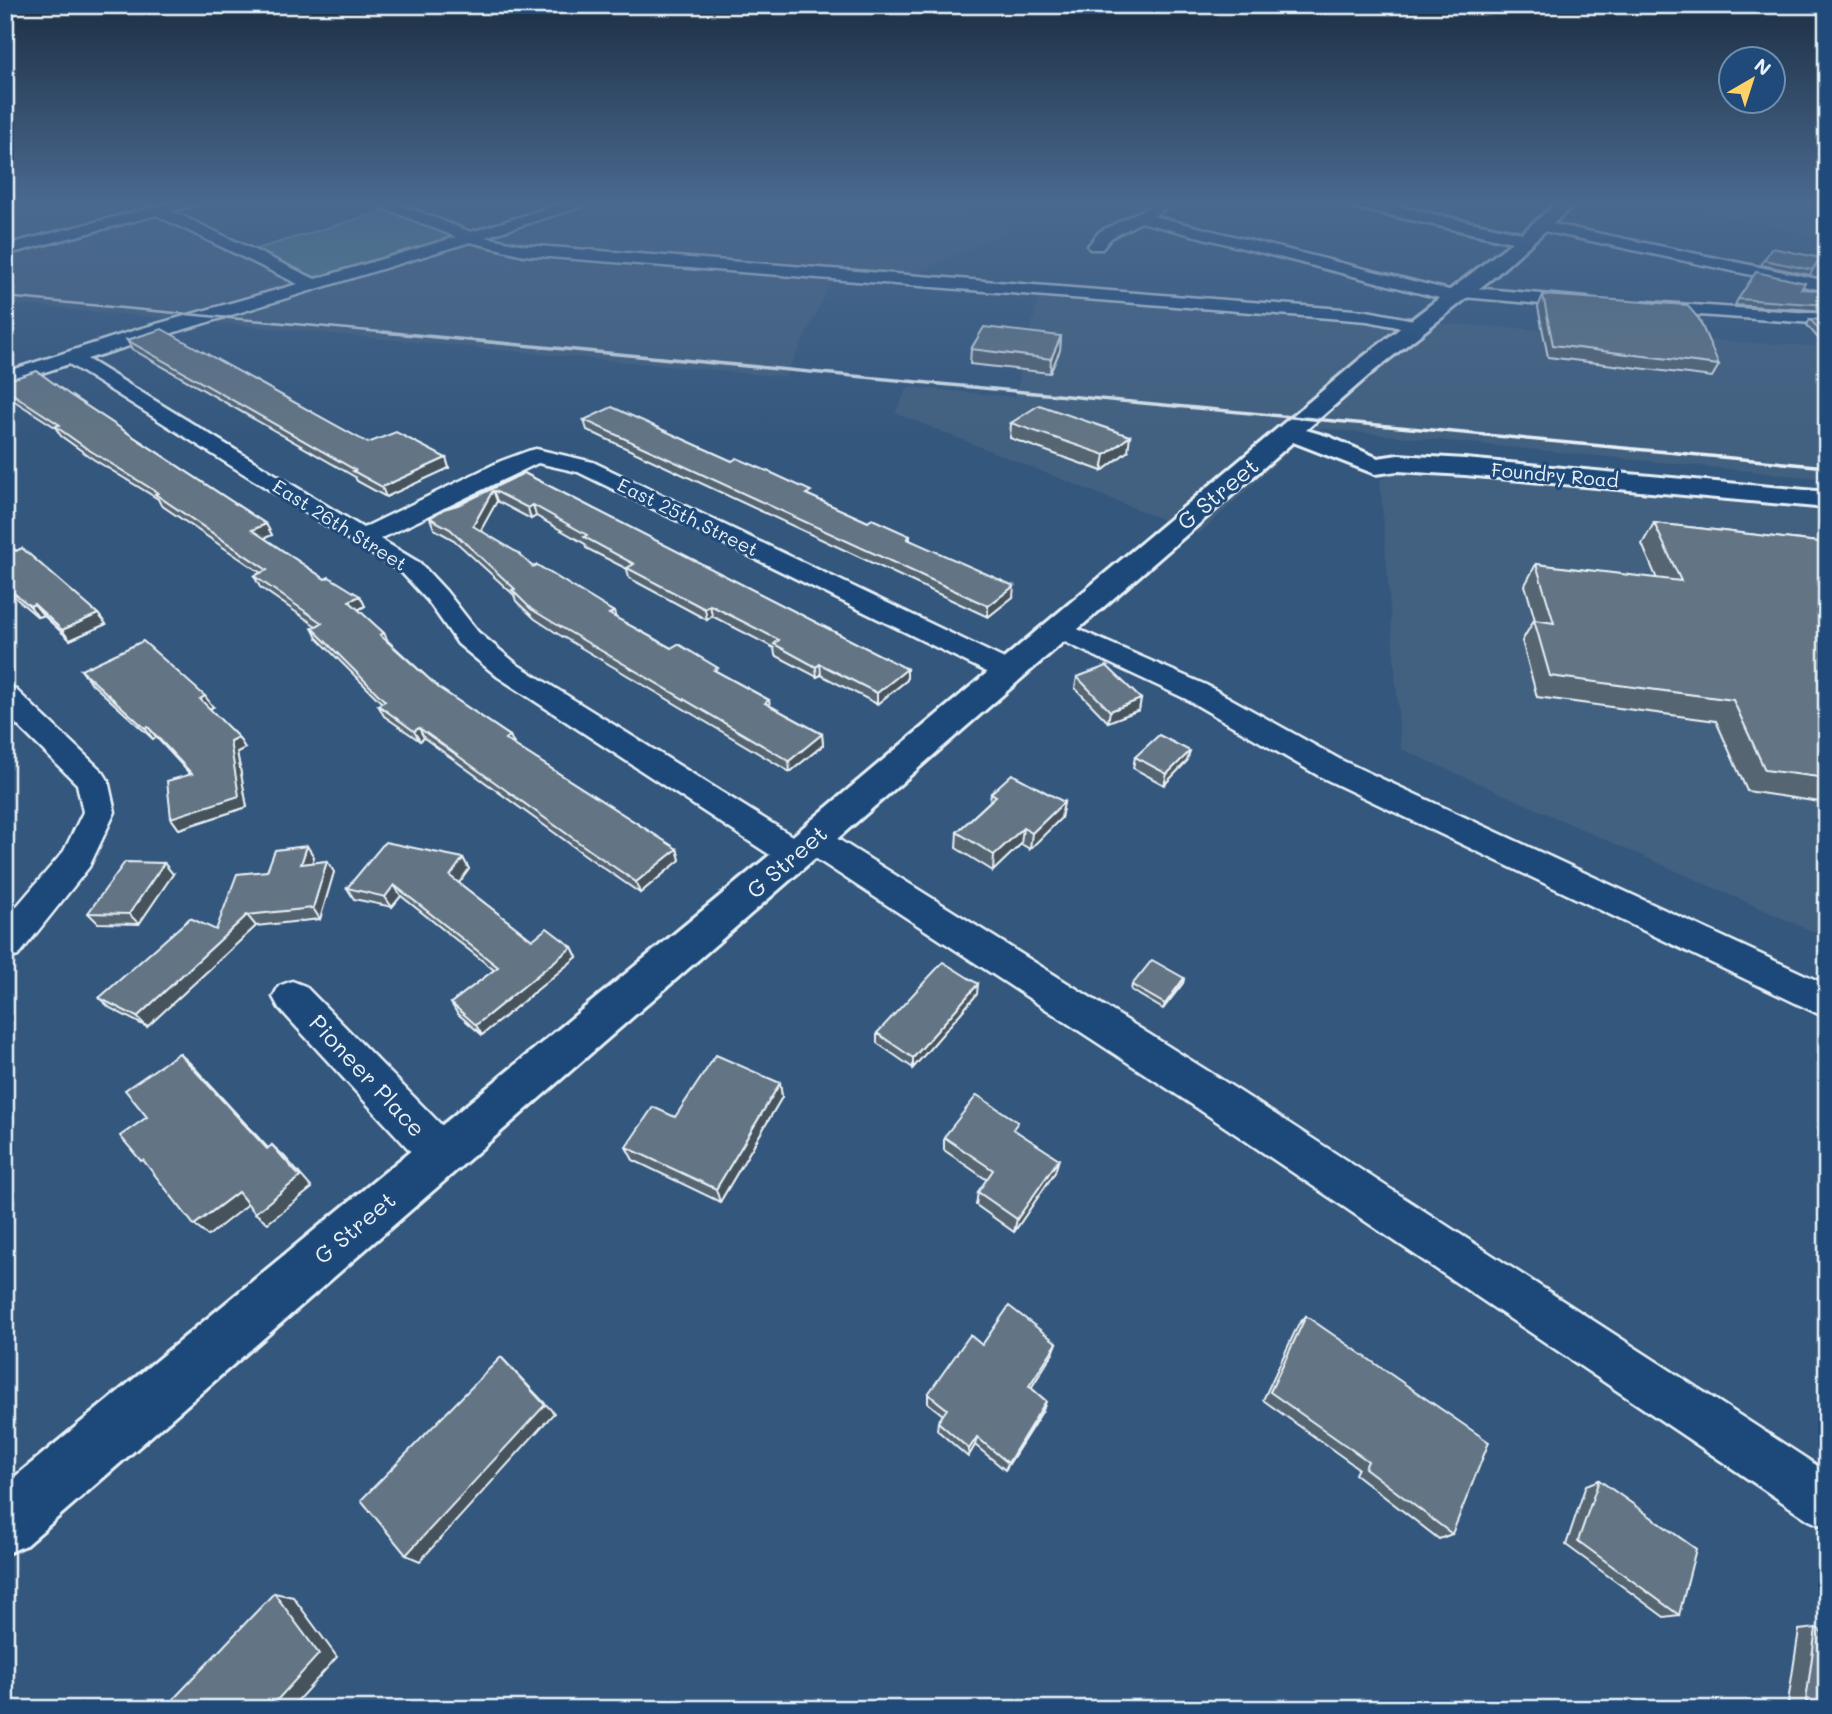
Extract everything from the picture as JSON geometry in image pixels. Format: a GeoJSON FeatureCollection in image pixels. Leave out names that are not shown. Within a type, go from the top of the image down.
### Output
{"type":"FeatureCollection","features":[{"type":"Feature","properties":{"kind":"main road","name":"G Street"},"geometry":{"type":"LineString","coordinates":[[5,1524],[805,847],[1367,365],[1475,281]]}},
{"type":"Feature","properties":{"kind":"main road","name":"Foundry Road"},"geometry":{"type":"LineString","coordinates":[[1290,433],[1321,442],[1375,466],[1398,463],[1465,467],[1827,500]]}},
{"type":"Feature","properties":{"kind":"street"},"geometry":{"type":"LineString","coordinates":[[306,281],[314,285]]}},
{"type":"Feature","properties":{"kind":"street"},"geometry":{"type":"LineString","coordinates":[[5,379],[178,323],[327,281]]}},
{"type":"Feature","properties":{"kind":"street"},"geometry":{"type":"LineString","coordinates":[[920,281],[1367,316],[1418,326]]}},
{"type":"Feature","properties":{"kind":"street"},"geometry":{"type":"LineString","coordinates":[[1400,281],[1458,295],[1827,319]]}},
{"type":"Feature","properties":{"kind":"street"},"geometry":{"type":"LineString","coordinates":[[1799,281],[1827,286]]}},
{"type":"Feature","properties":{"kind":"street","name":"East 26th Street"},"geometry":{"type":"LineString","coordinates":[[73,358],[411,568],[437,596],[468,638],[508,671],[805,847],[1205,1091],[1827,1502]]}},
{"type":"Feature","properties":{"kind":"street","name":"East 25th Street"},"geometry":{"type":"LineString","coordinates":[[362,538],[509,466],[536,456],[585,467],[1009,672]]}},
{"type":"Feature","properties":{"kind":"street"},"geometry":{"type":"LineString","coordinates":[[1059,629],[1196,692],[1330,768],[1827,1002]]}},
{"type":"Feature","properties":{"kind":"street"},"geometry":{"type":"LineString","coordinates":[[5,696],[92,780],[99,812],[77,858],[5,946]]}},
{"type":"Feature","properties":{"kind":"street","name":"Pioneer Place"},"geometry":{"type":"LineString","coordinates":[[292,997],[442,1155]]}},
{"type":"Feature","properties":{"kind":"shaded area"},"geometry":{"type":"Polygon","coordinates":[[[5,281],[311,281],[324,287],[344,281],[832,281],[785,377],[5,303],[5,281]]]}},
{"type":"Feature","properties":{"kind":"shaded area"},"geometry":{"type":"Polygon","coordinates":[[[1041,287],[1381,313],[1429,323],[1827,347],[1827,479],[1315,428],[1199,534],[895,413],[908,387],[1015,397],[1041,287]]]}},
{"type":"Feature","properties":{"kind":"shaded area"},"geometry":{"type":"Polygon","coordinates":[[[1399,468],[1827,503],[1827,938],[1401,749],[1380,480],[1399,468]]]}},
{"type":"Feature","properties":{"kind":"building"},"geometry":{"type":"Polygon","coordinates":[[[1750,281],[1796,281],[1805,283],[1801,289],[1827,291],[1827,305],[1738,299],[1750,281]]]}},
{"type":"Feature","properties":{"kind":"building"},"geometry":{"type":"Polygon","coordinates":[[[1543,295],[1687,305],[1699,319],[1719,365],[1553,345],[1543,295]]]}},
{"type":"Feature","properties":{"kind":"building"},"geometry":{"type":"Polygon","coordinates":[[[1810,319],[1827,320],[1827,337],[1825,337],[1810,319]]]}},
{"type":"Feature","properties":{"kind":"building"},"geometry":{"type":"Polygon","coordinates":[[[984,327],[1061,336],[1051,359],[971,349],[984,327]]]}},
{"type":"Feature","properties":{"kind":"building"},"geometry":{"type":"Polygon","coordinates":[[[162,329],[368,443],[396,432],[446,458],[382,487],[127,340],[162,329]]]}},
{"type":"Feature","properties":{"kind":"building"},"geometry":{"type":"Polygon","coordinates":[[[37,371],[266,524],[252,530],[325,579],[329,577],[360,596],[349,601],[384,633],[380,635],[439,688],[510,736],[505,739],[677,849],[636,882],[419,728],[414,731],[378,705],[385,701],[312,628],[322,623],[254,576],[267,570],[155,494],[158,493],[86,448],[55,426],[60,425],[5,389],[5,381],[37,371]]]}},
{"type":"Feature","properties":{"kind":"building"},"geometry":{"type":"Polygon","coordinates":[[[1039,405],[1130,436],[1105,455],[1011,423],[1039,405]]]}},
{"type":"Feature","properties":{"kind":"building"},"geometry":{"type":"Polygon","coordinates":[[[612,407],[732,461],[737,458],[774,474],[811,491],[806,494],[868,522],[872,519],[910,536],[907,539],[1014,586],[988,606],[584,420],[612,407]]]}},
{"type":"Feature","properties":{"kind":"building"},"geometry":{"type":"Polygon","coordinates":[[[524,473],[907,669],[877,693],[820,664],[816,667],[774,644],[779,640],[710,605],[705,609],[627,568],[634,564],[533,505],[528,508],[493,490],[473,526],[518,553],[533,567],[537,565],[614,612],[609,614],[671,648],[678,644],[718,668],[714,670],[769,700],[765,703],[822,734],[789,761],[531,609],[512,590],[515,589],[450,529],[430,518],[524,473]]]}},
{"type":"Feature","properties":{"kind":"building"},"geometry":{"type":"Polygon","coordinates":[[[1654,523],[1827,543],[1827,778],[1765,770],[1733,700],[1550,676],[1534,620],[1554,623],[1536,564],[1681,581],[1654,523]]]}},
{"type":"Feature","properties":{"kind":"building"},"geometry":{"type":"Polygon","coordinates":[[[5,542],[16,551],[22,548],[98,614],[62,630],[34,604],[30,606],[5,586],[5,542]]]}},
{"type":"Feature","properties":{"kind":"building"},"geometry":{"type":"Polygon","coordinates":[[[143,641],[205,696],[200,699],[238,737],[230,741],[239,796],[171,818],[167,781],[192,774],[148,727],[145,728],[81,670],[143,641]]]}},
{"type":"Feature","properties":{"kind":"building"},"geometry":{"type":"Polygon","coordinates":[[[1107,666],[1141,699],[1110,711],[1077,677],[1107,666]]]}},
{"type":"Feature","properties":{"kind":"building"},"geometry":{"type":"Polygon","coordinates":[[[1159,735],[1190,751],[1167,774],[1135,757],[1159,735]]]}},
{"type":"Feature","properties":{"kind":"building"},"geometry":{"type":"Polygon","coordinates":[[[1012,774],[1064,802],[1032,833],[1023,828],[994,855],[957,832],[996,796],[991,793],[1012,774]]]}},
{"type":"Feature","properties":{"kind":"building"},"geometry":{"type":"Polygon","coordinates":[[[385,842],[463,858],[450,876],[532,940],[547,928],[572,947],[476,1025],[451,1003],[498,967],[394,885],[385,897],[347,888],[385,842]]]}},
{"type":"Feature","properties":{"kind":"building"},"geometry":{"type":"Polygon","coordinates":[[[307,846],[301,864],[327,861],[313,908],[247,915],[137,1017],[99,998],[190,918],[216,930],[237,874],[267,871],[275,850],[307,846]]]}},
{"type":"Feature","properties":{"kind":"building"},"geometry":{"type":"Polygon","coordinates":[[[125,862],[164,863],[129,914],[88,913],[125,862]]]}},
{"type":"Feature","properties":{"kind":"building"},"geometry":{"type":"Polygon","coordinates":[[[1152,960],[1184,978],[1165,1004],[1132,985],[1152,960]]]}},
{"type":"Feature","properties":{"kind":"building"},"geometry":{"type":"Polygon","coordinates":[[[943,962],[978,984],[913,1058],[877,1033],[943,962]]]}},
{"type":"Feature","properties":{"kind":"building"},"geometry":{"type":"Polygon","coordinates":[[[179,1053],[267,1149],[272,1145],[300,1177],[255,1213],[238,1192],[194,1225],[143,1160],[141,1161],[120,1136],[147,1117],[125,1090],[179,1053]]]}},
{"type":"Feature","properties":{"kind":"building"},"geometry":{"type":"Polygon","coordinates":[[[716,1055],[780,1083],[716,1189],[626,1147],[653,1107],[675,1117],[716,1055]]]}},
{"type":"Feature","properties":{"kind":"building"},"geometry":{"type":"Polygon","coordinates":[[[977,1095],[1018,1122],[1013,1129],[1059,1159],[1017,1219],[978,1192],[993,1170],[944,1137],[977,1095]]]}},
{"type":"Feature","properties":{"kind":"building"},"geometry":{"type":"Polygon","coordinates":[[[1009,1306],[1057,1343],[1029,1386],[1046,1401],[1008,1463],[977,1437],[969,1449],[938,1422],[947,1409],[928,1394],[970,1335],[982,1345],[1009,1306]]]}},
{"type":"Feature","properties":{"kind":"building"},"geometry":{"type":"Polygon","coordinates":[[[1306,1316],[1489,1442],[1452,1534],[1365,1468],[1368,1461],[1270,1392],[1306,1316]]]}},
{"type":"Feature","properties":{"kind":"building"},"geometry":{"type":"Polygon","coordinates":[[[501,1357],[545,1405],[406,1555],[361,1500],[501,1357]]]}},
{"type":"Feature","properties":{"kind":"building"},"geometry":{"type":"Polygon","coordinates":[[[1599,1480],[1696,1549],[1679,1615],[1578,1541],[1599,1480]]]}},
{"type":"Feature","properties":{"kind":"building"},"geometry":{"type":"Polygon","coordinates":[[[274,1593],[319,1654],[269,1709],[164,1709],[274,1593]]]}},
{"type":"Feature","properties":{"kind":"building"},"geometry":{"type":"Polygon","coordinates":[[[1816,1628],[1827,1635],[1827,1709],[1817,1709],[1806,1701],[1816,1628]]]}},
{"type":"Feature","properties":{"kind":"railway"},"geometry":{"type":"LineString","coordinates":[[5,297],[402,334]]}},
{"type":"Feature","properties":{"kind":"railway"},"geometry":{"type":"LineString","coordinates":[[383,332],[1827,467]]}}]}
